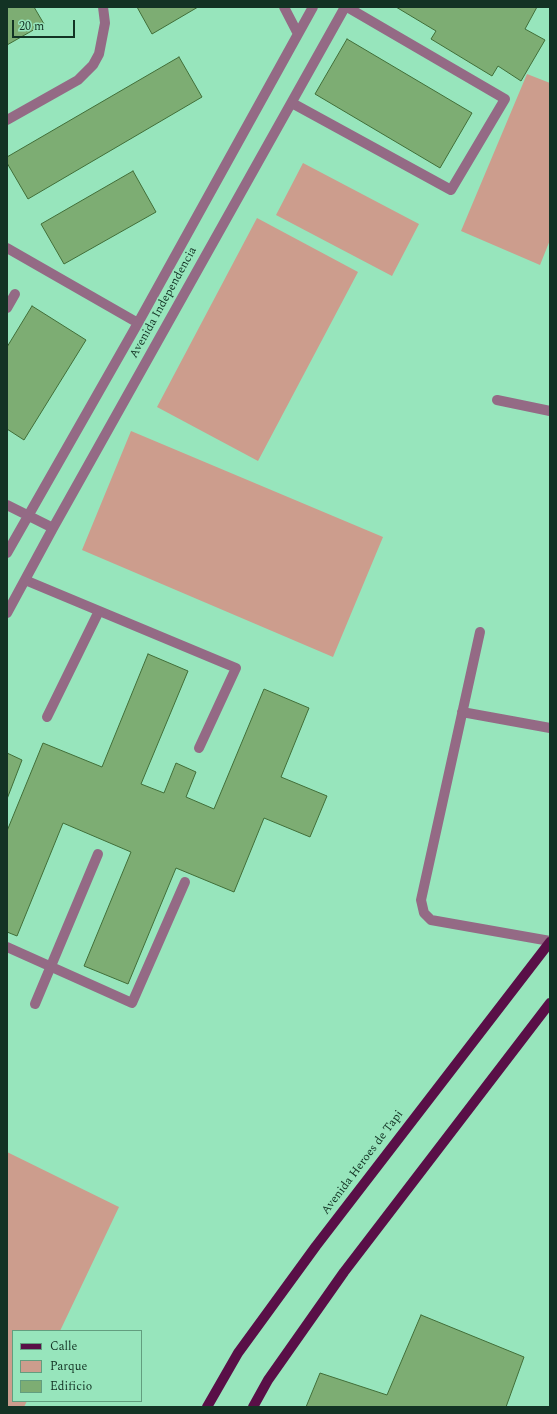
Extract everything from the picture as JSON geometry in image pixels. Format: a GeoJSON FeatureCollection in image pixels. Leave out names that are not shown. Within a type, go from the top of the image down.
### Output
{"type":"FeatureCollection","features":[{"type":"Feature","properties":{"kind":"main road","name":"Avenida Heroes de Tapi"},"geometry":{"type":"LineString","coordinates":[[207,1407],[238,1353],[316,1246],[550,941]]}},
{"type":"Feature","properties":{"kind":"main road"},"geometry":{"type":"LineString","coordinates":[[252,1407],[268,1380],[344,1272],[550,1003]]}},
{"type":"Feature","properties":{"kind":"street"},"geometry":{"type":"LineString","coordinates":[[7,120],[78,80],[93,65],[99,54],[105,23],[103,7]]}},
{"type":"Feature","properties":{"kind":"street"},"geometry":{"type":"LineString","coordinates":[[284,7],[298,34]]}},
{"type":"Feature","properties":{"kind":"street","name":"Avenida Independencia"},"geometry":{"type":"LineString","coordinates":[[7,554],[138,324],[313,7]]}},
{"type":"Feature","properties":{"kind":"street"},"geometry":{"type":"LineString","coordinates":[[292,103],[451,190],[505,99],[346,7]]}},
{"type":"Feature","properties":{"kind":"street","name":"Avenida Independencia"},"geometry":{"type":"LineString","coordinates":[[7,613],[53,528],[346,7]]}},
{"type":"Feature","properties":{"kind":"street"},"geometry":{"type":"LineString","coordinates":[[7,248],[138,324]]}},
{"type":"Feature","properties":{"kind":"street"},"geometry":{"type":"LineString","coordinates":[[7,308],[15,294]]}},
{"type":"Feature","properties":{"kind":"street"},"geometry":{"type":"LineString","coordinates":[[497,400],[550,411]]}},
{"type":"Feature","properties":{"kind":"street"},"geometry":{"type":"LineString","coordinates":[[7,505],[53,528]]}},
{"type":"Feature","properties":{"kind":"street"},"geometry":{"type":"LineString","coordinates":[[26,580],[236,668],[199,748]]}},
{"type":"Feature","properties":{"kind":"street"},"geometry":{"type":"LineString","coordinates":[[47,717],[99,611]]}},
{"type":"Feature","properties":{"kind":"street"},"geometry":{"type":"LineString","coordinates":[[480,632],[421,900],[424,913],[431,920],[550,941]]}},
{"type":"Feature","properties":{"kind":"street"},"geometry":{"type":"LineString","coordinates":[[462,712],[550,728]]}},
{"type":"Feature","properties":{"kind":"street"},"geometry":{"type":"LineString","coordinates":[[35,1004],[98,854]]}},
{"type":"Feature","properties":{"kind":"street"},"geometry":{"type":"LineString","coordinates":[[7,947],[132,1003],[186,882]]}},
{"type":"Feature","properties":{"kind":"green space"},"geometry":{"type":"Polygon","coordinates":[[[527,74],[550,83],[550,240],[540,265],[461,231],[527,74]]]}},
{"type":"Feature","properties":{"kind":"green space"},"geometry":{"type":"Polygon","coordinates":[[[303,163],[419,224],[392,276],[276,215],[303,163]]]}},
{"type":"Feature","properties":{"kind":"green space"},"geometry":{"type":"Polygon","coordinates":[[[257,218],[358,272],[258,461],[157,407],[257,218]]]}},
{"type":"Feature","properties":{"kind":"green space"},"geometry":{"type":"Polygon","coordinates":[[[131,431],[383,537],[333,657],[82,550],[131,431]]]}},
{"type":"Feature","properties":{"kind":"green space"},"geometry":{"type":"Polygon","coordinates":[[[7,1152],[119,1207],[60,1330],[12,1330],[12,1402],[26,1402],[24,1407],[7,1407],[7,1152]]]}},
{"type":"Feature","properties":{"kind":"building"},"geometry":{"type":"Polygon","coordinates":[[[7,7],[34,7],[44,24],[7,45],[7,7]]]}},
{"type":"Feature","properties":{"kind":"building"},"geometry":{"type":"Polygon","coordinates":[[[137,7],[198,7],[152,34],[137,7]]]}},
{"type":"Feature","properties":{"kind":"building"},"geometry":{"type":"Polygon","coordinates":[[[396,7],[537,7],[525,29],[545,40],[521,81],[498,66],[492,76],[431,39],[436,31],[396,7]]]}},
{"type":"Feature","properties":{"kind":"building"},"geometry":{"type":"Polygon","coordinates":[[[347,39],[472,113],[440,168],[315,94],[347,39]]]}},
{"type":"Feature","properties":{"kind":"building"},"geometry":{"type":"Polygon","coordinates":[[[179,57],[202,97],[28,199],[7,163],[7,157],[179,57]]]}},
{"type":"Feature","properties":{"kind":"building"},"geometry":{"type":"Polygon","coordinates":[[[133,171],[156,212],[64,264],[41,224],[133,171]]]}},
{"type":"Feature","properties":{"kind":"building"},"geometry":{"type":"Polygon","coordinates":[[[32,306],[86,340],[24,440],[7,429],[7,347],[32,306]]]}},
{"type":"Feature","properties":{"kind":"building"},"geometry":{"type":"Polygon","coordinates":[[[148,654],[188,671],[141,784],[164,793],[176,763],[196,772],[186,797],[214,809],[264,689],[309,708],[281,777],[327,796],[310,837],[264,818],[234,892],[176,868],[128,984],[84,966],[131,852],[63,823],[17,936],[7,932],[7,831],[43,743],[102,767],[148,654]]]}},
{"type":"Feature","properties":{"kind":"building"},"geometry":{"type":"Polygon","coordinates":[[[7,753],[22,760],[7,799],[7,753]]]}},
{"type":"Feature","properties":{"kind":"building"},"geometry":{"type":"Polygon","coordinates":[[[421,1315],[524,1357],[506,1407],[306,1407],[320,1373],[387,1395],[421,1315]]]}}]}
